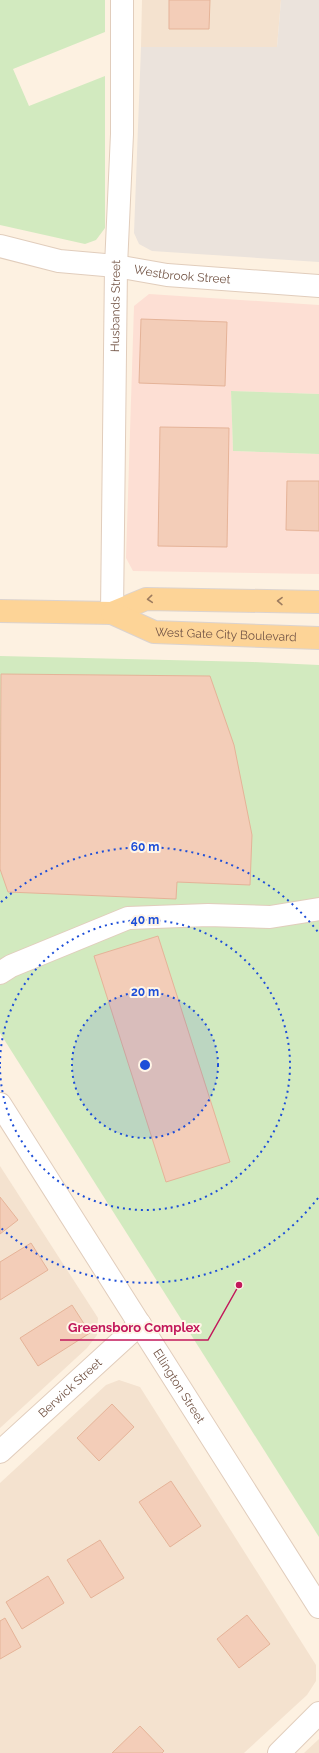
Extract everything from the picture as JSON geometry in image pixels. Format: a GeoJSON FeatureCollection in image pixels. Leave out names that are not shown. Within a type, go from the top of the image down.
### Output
{"type":"FeatureCollection","features":[{"type":"Feature","properties":{"kind":"main road","name":"West Gate City Boulevard"},"geometry":{"type":"LineString","coordinates":[[112,613],[146,598],[319,602]]}},
{"type":"Feature","properties":{"kind":"main road","name":"West Gate City Boulevard"},"geometry":{"type":"LineString","coordinates":[[0,611],[112,613],[154,632],[319,638]]}},
{"type":"Feature","properties":{"kind":"street","name":"Husbands Street"},"geometry":{"type":"LineString","coordinates":[[112,613],[116,266],[122,134],[122,0]]}},
{"type":"Feature","properties":{"kind":"street","name":"Westbrook Street"},"geometry":{"type":"LineString","coordinates":[[0,246],[59,261],[116,266],[167,275],[319,286]]}},
{"type":"Feature","properties":{"kind":"street"},"geometry":{"type":"LineString","coordinates":[[0,973],[11,966],[128,918],[208,915],[270,917],[319,909]]}},
{"type":"Feature","properties":{"kind":"street","name":"Ellington Street"},"geometry":{"type":"LineString","coordinates":[[0,1104],[319,1607]]}},
{"type":"Feature","properties":{"kind":"street","name":"Berwick Street"},"geometry":{"type":"LineString","coordinates":[[0,1452],[140,1324]]}},
{"type":"Feature","properties":{"kind":"street"},"geometry":{"type":"LineString","coordinates":[[279,1753],[319,1713]]}},
{"type":"Feature","properties":{"kind":"shaded area"},"geometry":{"type":"Polygon","coordinates":[[[142,0],[281,0],[277,47],[141,47],[142,0]]]}},
{"type":"Feature","properties":{"kind":"shaded area"},"geometry":{"type":"Polygon","coordinates":[[[281,0],[319,0],[319,262],[152,251],[139,244],[134,233],[141,47],[277,47],[281,0]]]}},
{"type":"Feature","properties":{"kind":"shaded area"},"geometry":{"type":"Polygon","coordinates":[[[149,294],[319,305],[319,394],[231,391],[233,451],[319,454],[319,574],[133,571],[126,558],[134,306],[149,294]]]}},
{"type":"Feature","properties":{"kind":"shaded area"},"geometry":{"type":"Polygon","coordinates":[[[0,1166],[98,1318],[97,1335],[87,1348],[0,1428],[0,1166]]]}},
{"type":"Feature","properties":{"kind":"shaded area"},"geometry":{"type":"Polygon","coordinates":[[[119,1380],[140,1387],[316,1665],[316,1681],[307,1695],[244,1753],[0,1753],[0,1483],[106,1385],[119,1380]]]}},
{"type":"Feature","properties":{"kind":"shaded area"},"geometry":{"type":"Polygon","coordinates":[[[319,1739],[319,1753],[304,1753],[319,1739]]]}},
{"type":"Feature","properties":{"kind":"green space"},"geometry":{"type":"Polygon","coordinates":[[[0,0],[105,0],[105,32],[13,69],[29,106],[105,76],[105,228],[96,240],[85,244],[0,225],[0,0]]]}},
{"type":"Feature","properties":{"kind":"green space"},"geometry":{"type":"Polygon","coordinates":[[[231,391],[319,394],[319,454],[233,451],[231,391]]]}},
{"type":"Feature","properties":{"kind":"green space"},"geometry":{"type":"Polygon","coordinates":[[[0,656],[319,665],[319,1537],[0,1033],[0,656]]]}},
{"type":"Feature","properties":{"kind":"building"},"geometry":{"type":"Polygon","coordinates":[[[169,0],[210,0],[209,29],[169,29],[169,0]]]}},
{"type":"Feature","properties":{"kind":"building"},"geometry":{"type":"Polygon","coordinates":[[[141,319],[227,322],[225,386],[139,383],[141,319]]]}},
{"type":"Feature","properties":{"kind":"building"},"geometry":{"type":"Polygon","coordinates":[[[160,427],[229,428],[227,547],[158,546],[160,427]]]}},
{"type":"Feature","properties":{"kind":"building"},"geometry":{"type":"Polygon","coordinates":[[[287,481],[319,481],[319,531],[286,530],[287,481]]]}},
{"type":"Feature","properties":{"kind":"building"},"geometry":{"type":"Polygon","coordinates":[[[1,674],[210,676],[234,745],[252,835],[250,885],[177,882],[176,899],[8,892],[0,869],[1,674]]]}},
{"type":"Feature","properties":{"kind":"building"},"geometry":{"type":"Polygon","coordinates":[[[158,936],[230,1162],[166,1182],[94,956],[158,936]]]}},
{"type":"Feature","properties":{"kind":"building"},"geometry":{"type":"Polygon","coordinates":[[[0,1197],[18,1220],[0,1234],[0,1197]]]}},
{"type":"Feature","properties":{"kind":"building"},"geometry":{"type":"Polygon","coordinates":[[[31,1243],[48,1270],[0,1300],[0,1262],[31,1243]]]}},
{"type":"Feature","properties":{"kind":"building"},"geometry":{"type":"Polygon","coordinates":[[[72,1305],[90,1333],[38,1366],[20,1338],[72,1305]]]}},
{"type":"Feature","properties":{"kind":"building"},"geometry":{"type":"Polygon","coordinates":[[[112,1404],[134,1427],[99,1461],[77,1438],[112,1404]]]}},
{"type":"Feature","properties":{"kind":"building"},"geometry":{"type":"Polygon","coordinates":[[[171,1481],[201,1526],[170,1547],[139,1502],[171,1481]]]}},
{"type":"Feature","properties":{"kind":"building"},"geometry":{"type":"Polygon","coordinates":[[[100,1540],[124,1578],[91,1598],[67,1560],[100,1540]]]}},
{"type":"Feature","properties":{"kind":"building"},"geometry":{"type":"Polygon","coordinates":[[[48,1576],[64,1603],[22,1629],[6,1602],[48,1576]]]}},
{"type":"Feature","properties":{"kind":"building"},"geometry":{"type":"Polygon","coordinates":[[[247,1615],[270,1644],[239,1668],[217,1639],[247,1615]]]}},
{"type":"Feature","properties":{"kind":"building"},"geometry":{"type":"Polygon","coordinates":[[[5,1618],[21,1647],[0,1659],[0,1621],[5,1618]]]}},
{"type":"Feature","properties":{"kind":"building"},"geometry":{"type":"Polygon","coordinates":[[[140,1726],[164,1751],[162,1753],[112,1753],[140,1726]]]}},
{"type":"Feature","properties":{"kind":"place","name":"Greensboro Complex"},"geometry":{"type":"Point","coordinates":[239,1285]}}]}
